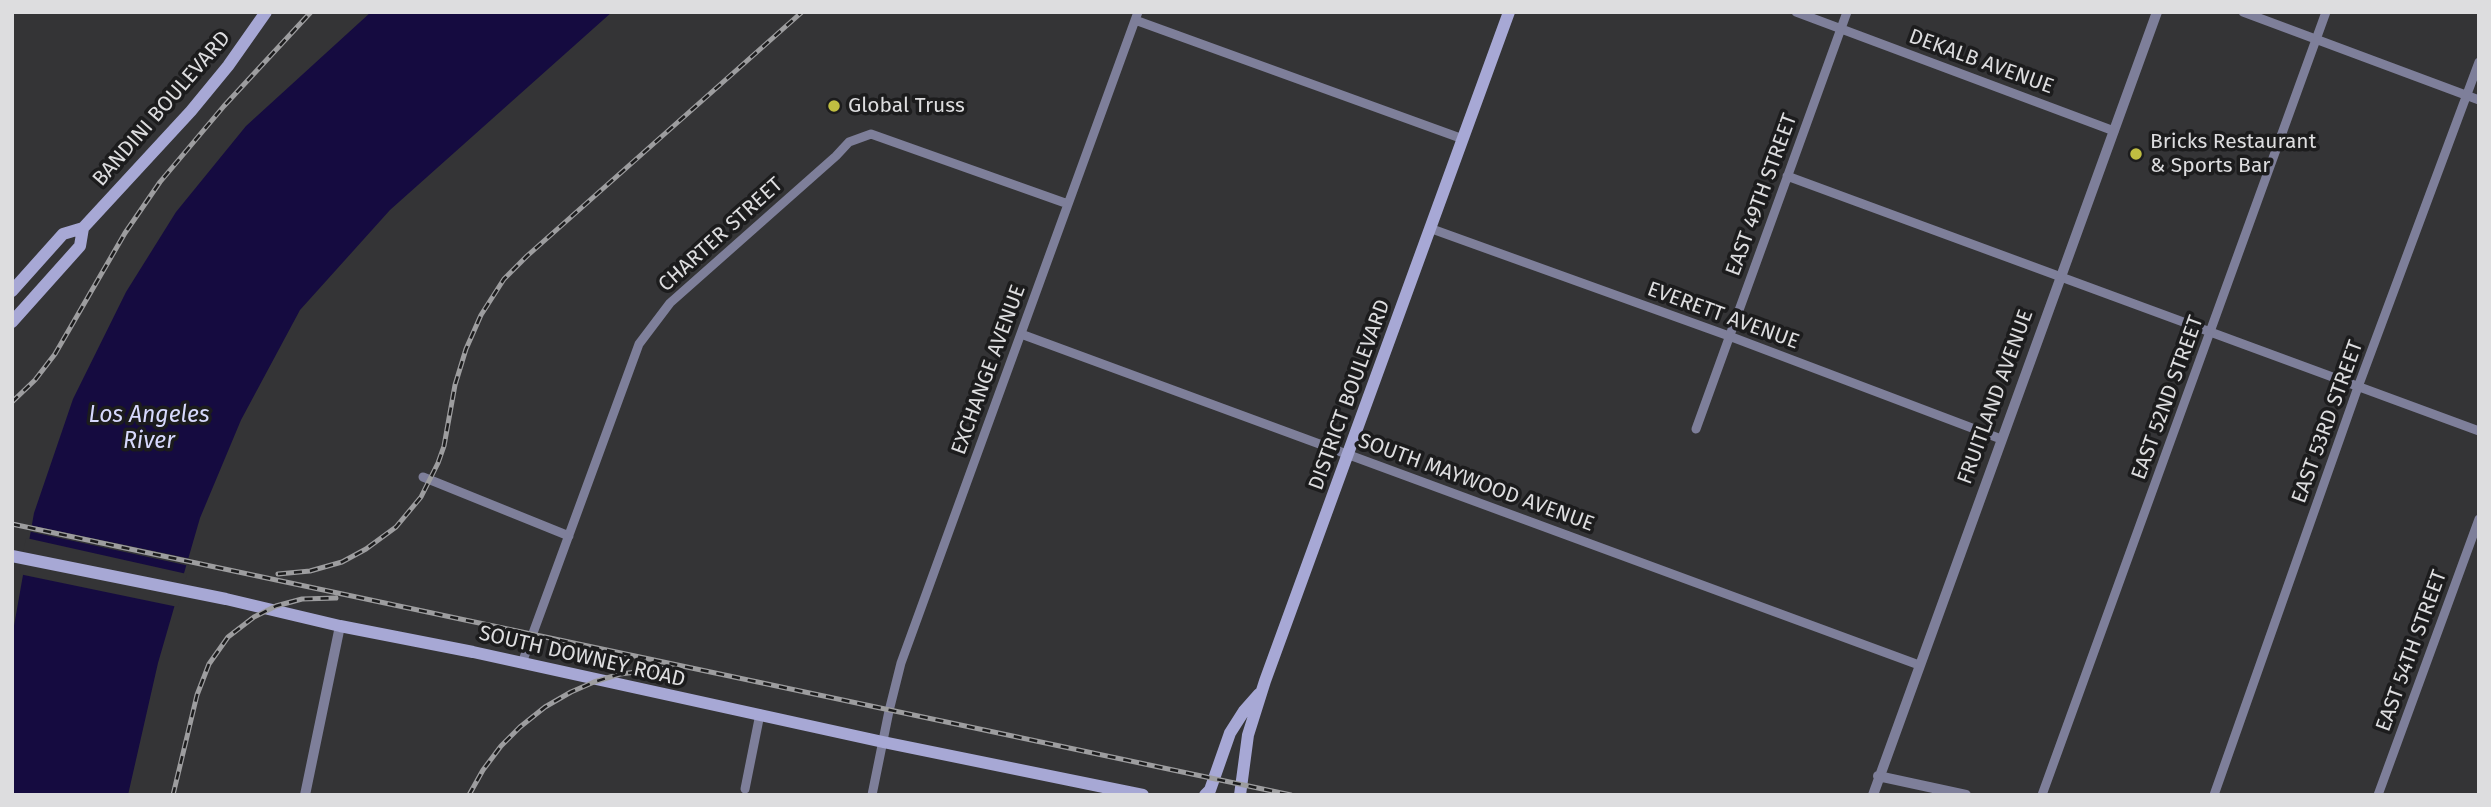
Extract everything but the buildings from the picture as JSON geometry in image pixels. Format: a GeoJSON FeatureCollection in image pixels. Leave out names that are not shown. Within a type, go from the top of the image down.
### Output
{"type":"FeatureCollection","features":[{"type":"Feature","properties":{"kind":"main road","name":"BANDINI BOULEVARD"},"geometry":{"type":"LineString","coordinates":[[12,291],[63,234],[83,228],[191,111],[228,66],[266,12]]}},
{"type":"Feature","properties":{"kind":"main road","name":"DISTRICT BOULEVARD"},"geometry":{"type":"LineString","coordinates":[[1240,795],[1248,735],[1261,692],[1509,12]]}},
{"type":"Feature","properties":{"kind":"main road","name":"BANDINI BOULEVARD"},"geometry":{"type":"LineString","coordinates":[[12,323],[80,246],[83,228]]}},
{"type":"Feature","properties":{"kind":"main road","name":"SOUTH DOWNEY ROAD"},"geometry":{"type":"LineString","coordinates":[[12,556],[226,599],[340,626],[1143,795]]}},
{"type":"Feature","properties":{"kind":"main road"},"geometry":{"type":"LineString","coordinates":[[1205,795],[1210,790],[1230,733],[1244,710],[1261,692]]}},
{"type":"Feature","properties":{"kind":"street","name":"DEKALB AVENUE"},"geometry":{"type":"LineString","coordinates":[[1796,12],[2114,131]]}},
{"type":"Feature","properties":{"kind":"street","name":"EAST 49TH STREET"},"geometry":{"type":"LineString","coordinates":[[1696,429],[1846,12]]}},
{"type":"Feature","properties":{"kind":"street","name":"FRUITLAND AVENUE"},"geometry":{"type":"LineString","coordinates":[[1873,795],[2157,12]]}},
{"type":"Feature","properties":{"kind":"street"},"geometry":{"type":"LineString","coordinates":[[2243,12],[2479,100]]}},
{"type":"Feature","properties":{"kind":"street","name":"EAST 52ND STREET"},"geometry":{"type":"LineString","coordinates":[[2042,795],[2326,12]]}},
{"type":"Feature","properties":{"kind":"street"},"geometry":{"type":"LineString","coordinates":[[1136,16],[1463,139]]}},
{"type":"Feature","properties":{"kind":"street","name":"EXCHANGE AVENUE"},"geometry":{"type":"LineString","coordinates":[[872,795],[901,663],[1136,16]]}},
{"type":"Feature","properties":{"kind":"street","name":"EAST 53RD STREET"},"geometry":{"type":"LineString","coordinates":[[2214,795],[2358,387],[2479,62]]}},
{"type":"Feature","properties":{"kind":"street","name":"CHARTER STREET"},"geometry":{"type":"LineString","coordinates":[[522,663],[639,344],[670,303],[854,138],[871,134],[883,137],[1068,204]]}},
{"type":"Feature","properties":{"kind":"street"},"geometry":{"type":"LineString","coordinates":[[1787,176],[2479,431]]}},
{"type":"Feature","properties":{"kind":"street","name":"EVERETT AVENUE"},"geometry":{"type":"LineString","coordinates":[[1432,229],[1729,336],[2001,439]]}},
{"type":"Feature","properties":{"kind":"street","name":"SOUTH MAYWOOD AVENUE"},"geometry":{"type":"LineString","coordinates":[[1021,334],[1919,665]]}},
{"type":"Feature","properties":{"kind":"street"},"geometry":{"type":"LineString","coordinates":[[423,477],[569,536]]}},
{"type":"Feature","properties":{"kind":"street","name":"EAST 54TH STREET"},"geometry":{"type":"LineString","coordinates":[[2378,795],[2479,519]]}},
{"type":"Feature","properties":{"kind":"street"},"geometry":{"type":"LineString","coordinates":[[305,795],[340,626]]}},
{"type":"Feature","properties":{"kind":"street"},"geometry":{"type":"LineString","coordinates":[[745,789],[760,714]]}},
{"type":"Feature","properties":{"kind":"street"},"geometry":{"type":"LineString","coordinates":[[1878,776],[1966,795]]}},
{"type":"Feature","properties":{"kind":"water","name":"Los Angeles River"},"geometry":{"type":"Polygon","coordinates":[[[371,12],[612,12],[390,210],[300,310],[241,420],[200,518],[158,663],[128,795],[12,795],[12,637],[34,513],[73,399],[126,292],[176,212],[246,126],[371,12]]]}},
{"type":"Feature","properties":{"kind":"pier"},"geometry":{"type":"Polygon","coordinates":[[[29,525],[192,559],[190,566],[27,531],[29,525]]]}},
{"type":"Feature","properties":{"kind":"pier"},"geometry":{"type":"Polygon","coordinates":[[[26,538],[187,574],[178,607],[19,574],[26,538]]]}},
{"type":"Feature","properties":{"kind":"railway"},"geometry":{"type":"LineString","coordinates":[[12,402],[35,380],[55,354],[125,233],[160,182],[224,106],[311,12]]}},
{"type":"Feature","properties":{"kind":"railway"},"geometry":{"type":"LineString","coordinates":[[278,574],[310,571],[342,562],[366,549],[396,527],[421,497],[438,463],[466,349],[481,315],[504,279],[802,12]]}},
{"type":"Feature","properties":{"kind":"railway"},"geometry":{"type":"LineString","coordinates":[[12,524],[1291,795]]}},
{"type":"Feature","properties":{"kind":"railway"},"geometry":{"type":"LineString","coordinates":[[173,795],[197,695],[209,664],[228,637],[254,617],[276,606],[302,599],[336,598]]}},
{"type":"Feature","properties":{"kind":"railway"},"geometry":{"type":"LineString","coordinates":[[469,795],[501,746],[545,707],[594,682],[620,674],[668,668]]}},
{"type":"Feature","properties":{"kind":"place","name":"Global Truss"},"geometry":{"type":"Point","coordinates":[834,106]}},
{"type":"Feature","properties":{"kind":"place","name":"Bricks Restaurant & Sports Bar"},"geometry":{"type":"Point","coordinates":[2136,154]}}]}
